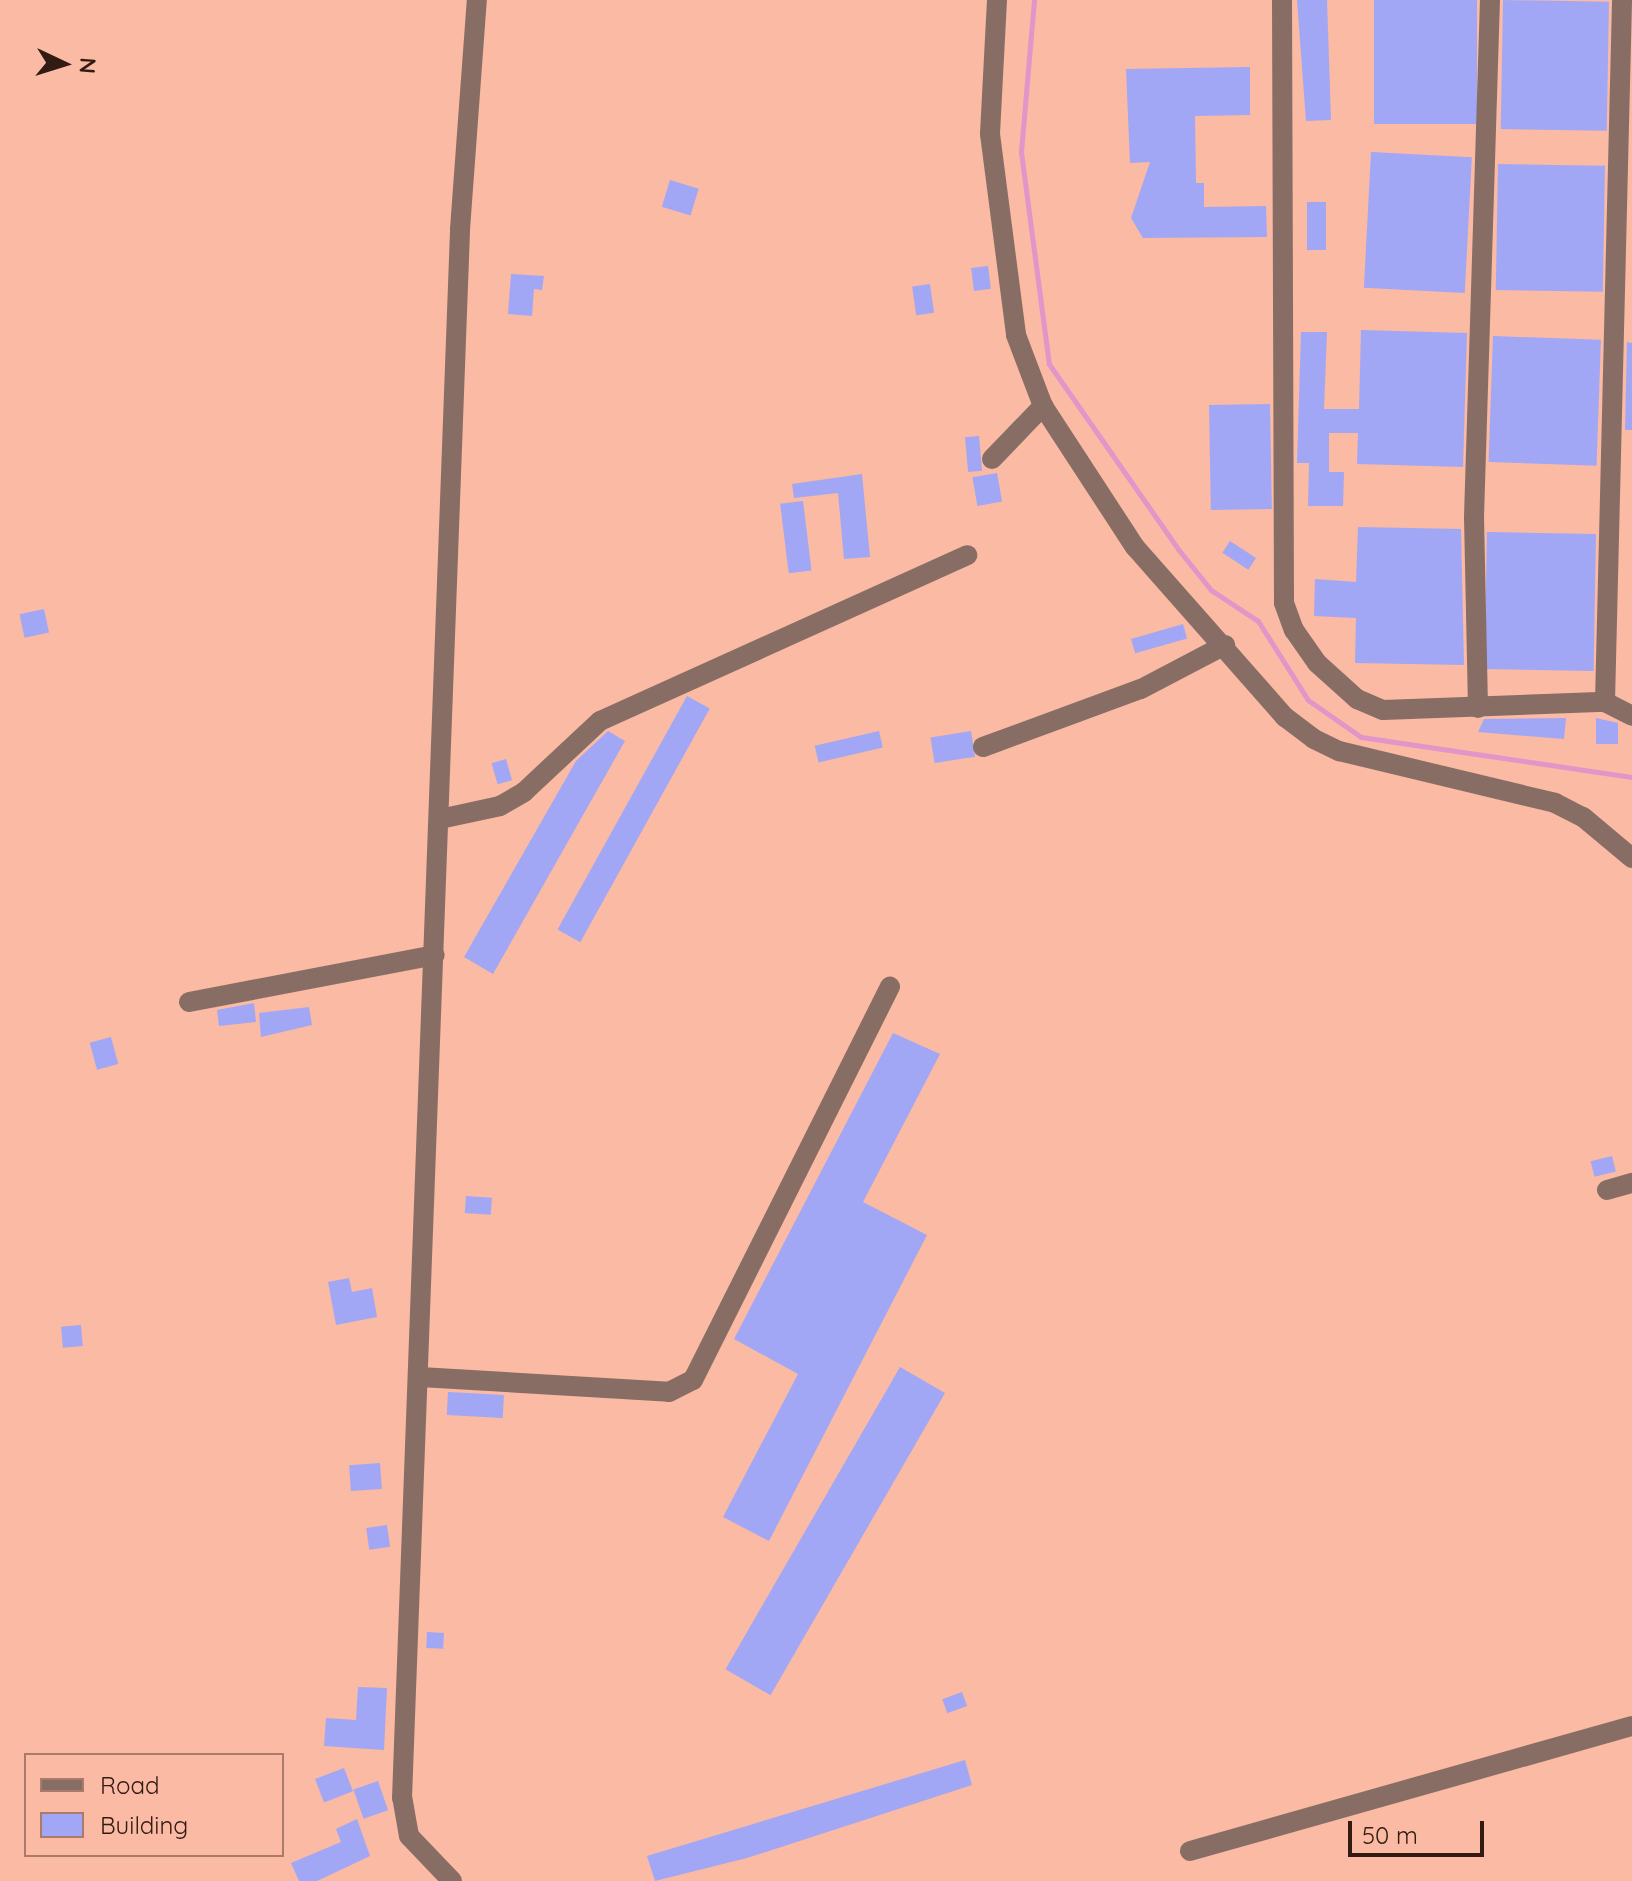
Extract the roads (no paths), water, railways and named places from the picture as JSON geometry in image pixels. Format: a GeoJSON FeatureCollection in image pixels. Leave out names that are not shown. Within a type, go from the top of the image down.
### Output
{"type":"FeatureCollection","features":[{"type":"Feature","properties":{"kind":"street"},"geometry":{"type":"LineString","coordinates":[[452,1881],[409,1836],[402,1798],[420,1377],[460,229],[477,0]]}},
{"type":"Feature","properties":{"kind":"street"},"geometry":{"type":"LineString","coordinates":[[997,0],[990,134],[1002,251],[1016,335],[1043,406],[1135,547],[1225,645],[1285,717],[1314,739],[1339,751],[1555,803],[1583,817],[1632,858]]}},
{"type":"Feature","properties":{"kind":"street"},"geometry":{"type":"LineString","coordinates":[[1282,0],[1284,603],[1317,663],[1357,699],[1383,710],[1605,702],[1632,716]]}},
{"type":"Feature","properties":{"kind":"street"},"geometry":{"type":"LineString","coordinates":[[1478,708],[1474,517],[1490,0]]}},
{"type":"Feature","properties":{"kind":"street"},"geometry":{"type":"LineString","coordinates":[[1605,702],[1622,0]]}},
{"type":"Feature","properties":{"kind":"street"},"geometry":{"type":"LineString","coordinates":[[992,459],[1043,406]]}},
{"type":"Feature","properties":{"kind":"street"},"geometry":{"type":"LineString","coordinates":[[440,819],[500,806],[524,792],[600,721],[967,555]]}},
{"type":"Feature","properties":{"kind":"street"},"geometry":{"type":"LineString","coordinates":[[983,747],[1141,689],[1225,645]]}},
{"type":"Feature","properties":{"kind":"street"},"geometry":{"type":"LineString","coordinates":[[189,1002],[435,955]]}},
{"type":"Feature","properties":{"kind":"street"},"geometry":{"type":"LineString","coordinates":[[420,1377],[669,1392],[693,1380],[890,987]]}},
{"type":"Feature","properties":{"kind":"street"},"geometry":{"type":"LineString","coordinates":[[1607,1190],[1632,1183]]}},
{"type":"Feature","properties":{"kind":"street"},"geometry":{"type":"LineString","coordinates":[[1190,1851],[1632,1726]]}},
{"type":"Feature","properties":{"kind":"waterway"},"geometry":{"type":"LineString","coordinates":[[1034,0],[1021,152],[1049,364],[1178,549],[1211,590],[1258,621],[1308,700],[1361,737],[1632,777]]}}]}
